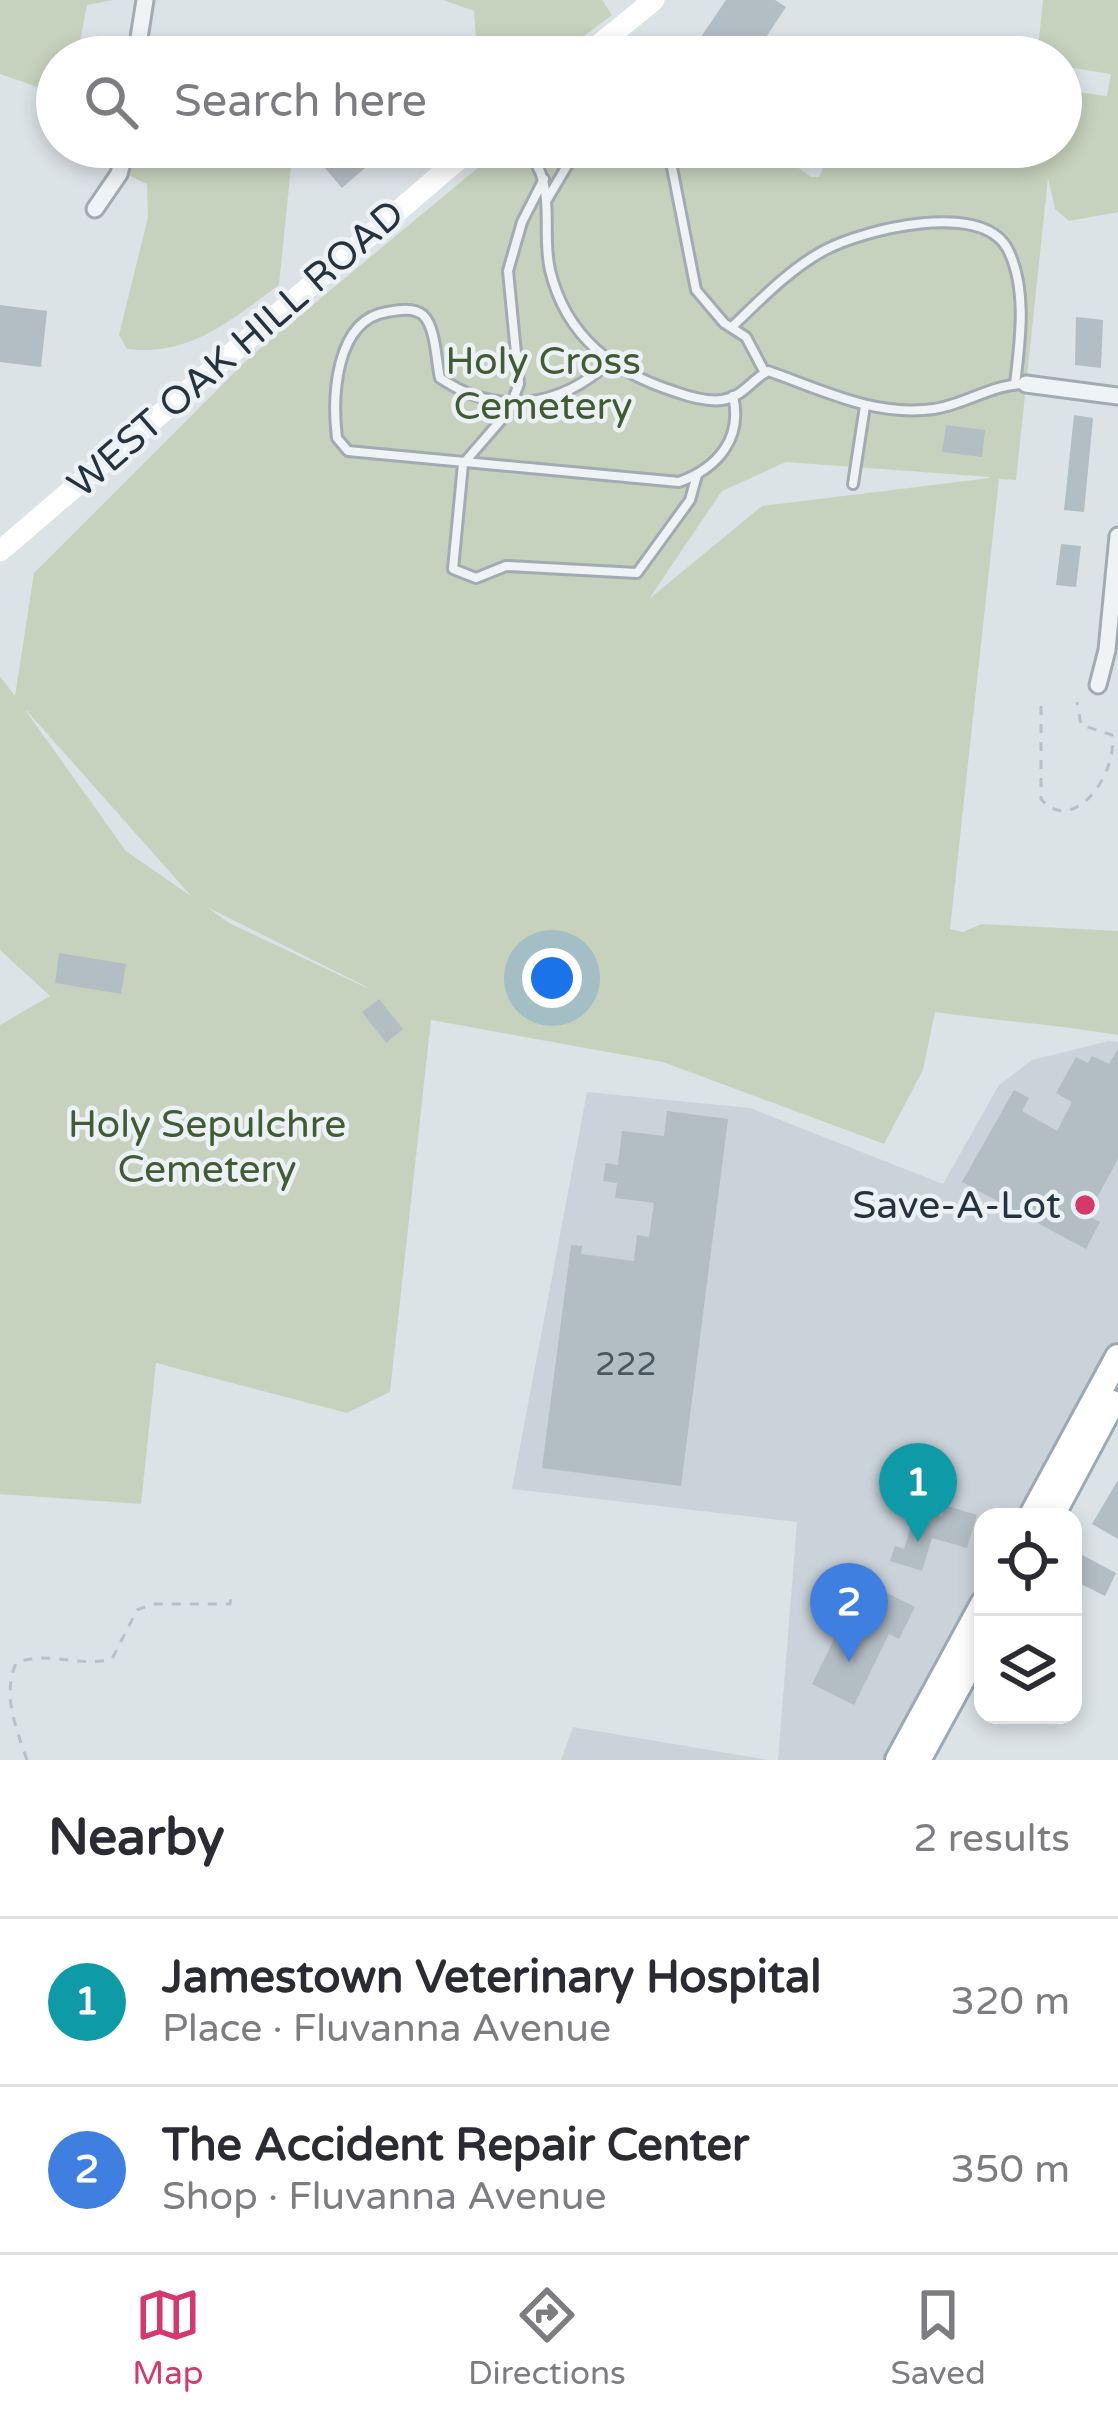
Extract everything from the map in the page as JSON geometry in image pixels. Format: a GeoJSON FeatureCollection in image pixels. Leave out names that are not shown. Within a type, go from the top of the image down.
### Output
{"type":"FeatureCollection","features":[{"type":"Feature","properties":{"kind":"main road"},"geometry":{"type":"LineString","coordinates":[[610,36],[654,0]]}},
{"type":"Feature","properties":{"kind":"main road","name":"WEST OAK HILL ROAD"},"geometry":{"type":"LineString","coordinates":[[0,551],[448,168]]}},
{"type":"Feature","properties":{"kind":"main road"},"geometry":{"type":"LineString","coordinates":[[1036,1508],[1118,1358]]}},
{"type":"Feature","properties":{"kind":"main road"},"geometry":{"type":"LineString","coordinates":[[1056,1508],[1118,1392]]}},
{"type":"Feature","properties":{"kind":"main road"},"geometry":{"type":"LineString","coordinates":[[898,1760],[976,1616]]}},
{"type":"Feature","properties":{"kind":"main road"},"geometry":{"type":"LineString","coordinates":[[919,1760],[974,1659]]}},
{"type":"Feature","properties":{"kind":"street"},"geometry":{"type":"LineString","coordinates":[[139,36],[146,0]]}},
{"type":"Feature","properties":{"kind":"street"},"geometry":{"type":"LineString","coordinates":[[94,209],[121,168]]}},
{"type":"Feature","properties":{"kind":"street"},"geometry":{"type":"LineString","coordinates":[[1020,384],[1118,396]]}},
{"type":"Feature","properties":{"kind":"street"},"geometry":{"type":"LineString","coordinates":[[1098,686],[1118,536]]}},
{"type":"Feature","properties":{"kind":"lane"},"geometry":{"type":"LineString","coordinates":[[536,168],[548,200],[549,266],[559,297],[574,326],[609,362],[639,380],[697,398],[733,396],[765,373]]}},
{"type":"Feature","properties":{"kind":"lane"},"geometry":{"type":"LineString","coordinates":[[548,200],[566,168]]}},
{"type":"Feature","properties":{"kind":"lane"},"geometry":{"type":"LineString","coordinates":[[672,168],[696,290],[733,326],[746,337],[765,373],[866,406],[934,409],[1020,384],[1019,304],[1010,254],[995,234],[958,222],[903,226],[825,250],[733,326]]}},
{"type":"Feature","properties":{"kind":"lane"},"geometry":{"type":"LineString","coordinates":[[544,179],[521,222],[508,271],[519,376],[514,402],[463,464],[452,562],[456,574],[471,578],[506,566],[637,573],[686,507],[697,476],[734,435],[733,396]]}},
{"type":"Feature","properties":{"kind":"lane"},"geometry":{"type":"LineString","coordinates":[[609,362],[582,388],[556,400],[514,402],[471,393],[440,378],[429,327],[421,314],[394,311],[360,322],[342,356],[338,438],[348,451],[463,464],[679,482],[697,476]]}},
{"type":"Feature","properties":{"kind":"lane"},"geometry":{"type":"LineString","coordinates":[[853,484],[866,406]]}},
{"type":"Feature","properties":{"kind":"path"},"geometry":{"type":"LineString","coordinates":[[1041,706],[1039,792],[1048,807],[1076,807],[1102,789],[1112,769],[1116,739],[1081,725],[1077,702]]}},
{"type":"Feature","properties":{"kind":"path"},"geometry":{"type":"LineString","coordinates":[[27,1760],[10,1707],[9,1680],[16,1663],[32,1656],[91,1665],[112,1659],[137,1610],[152,1604],[230,1604],[231,1597]]}},
{"type":"Feature","properties":{"kind":"shaded area"},"geometry":{"type":"Polygon","coordinates":[[[1118,1042],[1118,1340],[1026,1508],[974,1508],[974,1602],[887,1760],[778,1760],[797,1522],[512,1489],[587,1092],[750,1108],[943,1184],[999,1085],[1032,1060],[1118,1042]]]}},
{"type":"Feature","properties":{"kind":"shaded area"},"geometry":{"type":"Polygon","coordinates":[[[573,1727],[769,1760],[561,1760],[573,1727]]]}},
{"type":"Feature","properties":{"kind":"green space"},"geometry":{"type":"Polygon","coordinates":[[[0,0],[114,0],[87,5],[81,36],[36,36],[36,87],[0,74],[0,0]]]}},
{"type":"Feature","properties":{"kind":"green space"},"geometry":{"type":"Polygon","coordinates":[[[443,0],[602,0],[612,15],[584,36],[476,36],[474,11],[443,0]]]}},
{"type":"Feature","properties":{"kind":"green space"},"geometry":{"type":"Polygon","coordinates":[[[1043,0],[1118,0],[1118,212],[1069,221],[1055,209],[1048,178],[1016,480],[999,479],[950,929],[963,932],[982,924],[1118,931],[1118,1035],[935,1012],[923,1070],[884,1144],[663,1062],[431,1020],[390,1392],[347,1413],[156,1363],[141,1504],[0,1494],[0,1025],[50,996],[0,950],[0,676],[15,696],[34,573],[251,356],[478,168],[799,168],[819,177],[823,168],[1082,168],[1082,93],[1107,96],[1111,74],[1082,69],[1082,36],[1039,36],[1043,0]],[[786,462],[722,491],[649,599],[762,506],[990,477],[786,462]],[[26,711],[126,851],[192,897],[26,711]],[[207,907],[229,923],[367,988],[207,907]]]}},
{"type":"Feature","properties":{"kind":"green space"},"geometry":{"type":"Polygon","coordinates":[[[128,168],[291,168],[279,285],[190,341],[149,350],[127,349],[119,335],[148,217],[147,184],[126,174],[128,168]]]}},
{"type":"Feature","properties":{"kind":"building"},"geometry":{"type":"Polygon","coordinates":[[[726,0],[775,0],[786,7],[767,36],[701,36],[726,0]]]}},
{"type":"Feature","properties":{"kind":"building"},"geometry":{"type":"Polygon","coordinates":[[[325,168],[365,168],[342,188],[325,168]]]}},
{"type":"Feature","properties":{"kind":"building"},"geometry":{"type":"Polygon","coordinates":[[[0,305],[47,311],[41,367],[0,362],[0,305]]]}},
{"type":"Feature","properties":{"kind":"building"},"geometry":{"type":"Polygon","coordinates":[[[1076,317],[1103,320],[1101,368],[1075,365],[1076,317]]]}},
{"type":"Feature","properties":{"kind":"building"},"geometry":{"type":"Polygon","coordinates":[[[1074,415],[1093,418],[1084,512],[1064,510],[1074,415]]]}},
{"type":"Feature","properties":{"kind":"building"},"geometry":{"type":"Polygon","coordinates":[[[946,425],[985,430],[982,457],[942,452],[946,425]]]}},
{"type":"Feature","properties":{"kind":"building"},"geometry":{"type":"Polygon","coordinates":[[[1061,544],[1081,546],[1076,587],[1056,585],[1061,544]]]}},
{"type":"Feature","properties":{"kind":"building"},"geometry":{"type":"Polygon","coordinates":[[[59,953],[126,964],[121,994],[55,983],[59,953]]]}},
{"type":"Feature","properties":{"kind":"building"},"geometry":{"type":"Polygon","coordinates":[[[379,999],[403,1029],[386,1043],[362,1012],[379,999]]]}},
{"type":"Feature","properties":{"kind":"building"},"geometry":{"type":"Polygon","coordinates":[[[1118,1049],[1118,1159],[1087,1216],[1100,1222],[1086,1249],[962,1182],[1014,1090],[1029,1098],[1022,1111],[1057,1131],[1072,1102],[1056,1093],[1076,1057],[1088,1063],[1092,1056],[1109,1064],[1118,1049]]]}},
{"type":"Feature","properties":{"kind":"building"},"geometry":{"type":"Polygon","coordinates":[[[667,1111],[728,1119],[681,1486],[542,1468],[571,1245],[582,1246],[581,1254],[634,1261],[637,1235],[649,1237],[654,1203],[615,1198],[617,1183],[603,1181],[606,1163],[618,1165],[622,1131],[664,1136],[667,1111]]]}},
{"type":"Feature","properties":{"kind":"building"},"geometry":{"type":"Polygon","coordinates":[[[1118,1480],[1118,1539],[1092,1524],[1118,1480]]]}},
{"type":"Feature","properties":{"kind":"building"},"geometry":{"type":"Polygon","coordinates":[[[945,1505],[974,1514],[967,1548],[932,1538],[922,1571],[890,1561],[895,1546],[904,1549],[917,1508],[942,1516],[945,1505]]]}},
{"type":"Feature","properties":{"kind":"building"},"geometry":{"type":"Polygon","coordinates":[[[1082,1555],[1116,1573],[1105,1596],[1082,1584],[1082,1555]]]}},
{"type":"Feature","properties":{"kind":"building"},"geometry":{"type":"Polygon","coordinates":[[[863,1581],[915,1607],[899,1639],[889,1634],[854,1705],[812,1684],[863,1581]]]}},
{"type":"Feature","properties":{"kind":"place","name":"Save-A-Lot"},"geometry":{"type":"Point","coordinates":[1085,1205]}},
{"type":"Feature","properties":{"kind":"place","name":"Jamestown Veterinary Hospital"},"geometry":{"type":"Point","coordinates":[918,1542]}},
{"type":"Feature","properties":{"kind":"place","name":"The Accident Repair Center"},"geometry":{"type":"Point","coordinates":[849,1662]}},
{"type":"Feature","properties":{"kind":"park label","name":"Holy Cross Cemetery"},"geometry":{"type":"Point","coordinates":[543,384]}},
{"type":"Feature","properties":{"kind":"park label","name":"Holy Sepulchre Cemetery"},"geometry":{"type":"Point","coordinates":[207,1146]}}]}
